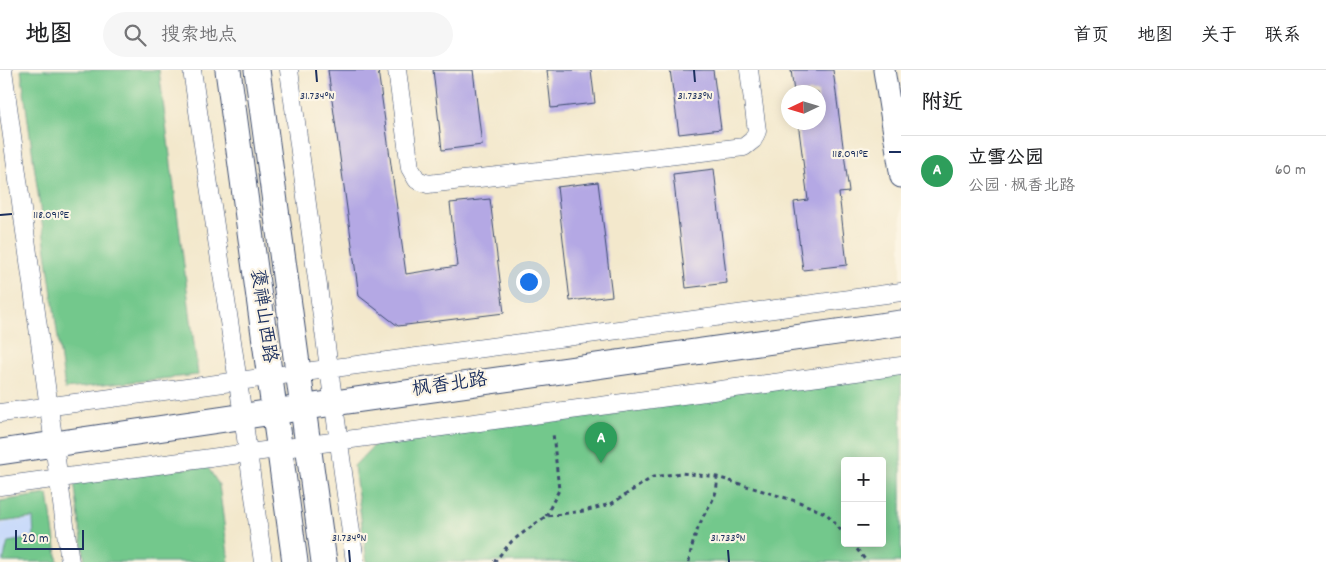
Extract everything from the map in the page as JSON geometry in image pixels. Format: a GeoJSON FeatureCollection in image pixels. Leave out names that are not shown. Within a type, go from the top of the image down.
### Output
{"type":"FeatureCollection","features":[{"type":"Feature","properties":{"kind":"main road","name":"褒禅山西路"},"geometry":{"type":"LineString","coordinates":[[228,70],[295,562]]}},
{"type":"Feature","properties":{"kind":"main road","name":"褒禅山西路"},"geometry":{"type":"LineString","coordinates":[[258,70],[324,562]]}},
{"type":"Feature","properties":{"kind":"main road","name":"枫香北路"},"geometry":{"type":"LineString","coordinates":[[0,452],[303,407],[901,323]]}},
{"type":"Feature","properties":{"kind":"street"},"geometry":{"type":"LineString","coordinates":[[3,70],[8,169],[49,407],[70,562]]}},
{"type":"Feature","properties":{"kind":"street"},"geometry":{"type":"LineString","coordinates":[[192,70],[263,562]]}},
{"type":"Feature","properties":{"kind":"street"},"geometry":{"type":"LineString","coordinates":[[289,70],[355,562]]}},
{"type":"Feature","properties":{"kind":"street"},"geometry":{"type":"LineString","coordinates":[[397,70],[410,168],[417,180],[428,184],[744,147],[753,140],[757,131],[749,70]]}},
{"type":"Feature","properties":{"kind":"street"},"geometry":{"type":"LineString","coordinates":[[884,70],[901,177]]}},
{"type":"Feature","properties":{"kind":"street"},"geometry":{"type":"LineString","coordinates":[[0,414],[901,292]]}},
{"type":"Feature","properties":{"kind":"street"},"geometry":{"type":"LineString","coordinates":[[0,486],[901,366]]}},
{"type":"Feature","properties":{"kind":"path"},"geometry":{"type":"LineString","coordinates":[[494,562],[512,541],[546,516],[559,490],[551,412]]}},
{"type":"Feature","properties":{"kind":"path"},"geometry":{"type":"LineString","coordinates":[[546,516],[584,512],[611,504],[653,477],[681,473],[717,477],[799,502],[827,514],[841,530]]}},
{"type":"Feature","properties":{"kind":"path"},"geometry":{"type":"LineString","coordinates":[[690,562],[691,548],[704,515],[713,501],[717,488],[717,477]]}},
{"type":"Feature","properties":{"kind":"path"},"geometry":{"type":"LineString","coordinates":[[855,547],[867,562]]}},
{"type":"Feature","properties":{"kind":"shaded area"},"geometry":{"type":"Polygon","coordinates":[[[46,517],[52,562],[0,562],[0,523],[46,517]]]}},
{"type":"Feature","properties":{"kind":"green space"},"geometry":{"type":"Polygon","coordinates":[[[21,70],[159,70],[198,375],[65,389],[21,70]]]}},
{"type":"Feature","properties":{"kind":"green space"},"geometry":{"type":"Polygon","coordinates":[[[901,366],[901,562],[367,562],[354,466],[379,440],[901,366]]]}},
{"type":"Feature","properties":{"kind":"green space"},"geometry":{"type":"Polygon","coordinates":[[[207,466],[219,485],[229,562],[85,562],[74,481],[207,466]]]}},
{"type":"Feature","properties":{"kind":"green space"},"geometry":{"type":"Polygon","coordinates":[[[48,494],[58,562],[3,562],[8,542],[34,538],[33,518],[0,522],[0,501],[48,494]]]}},
{"type":"Feature","properties":{"kind":"building"},"geometry":{"type":"Polygon","coordinates":[[[328,70],[378,70],[406,274],[457,266],[450,203],[490,199],[504,313],[398,326],[359,296],[328,70]]]}},
{"type":"Feature","properties":{"kind":"building"},"geometry":{"type":"Polygon","coordinates":[[[433,70],[473,70],[482,145],[442,150],[433,70]]]}},
{"type":"Feature","properties":{"kind":"building"},"geometry":{"type":"Polygon","coordinates":[[[547,70],[591,70],[595,103],[551,108],[547,70]]]}},
{"type":"Feature","properties":{"kind":"building"},"geometry":{"type":"Polygon","coordinates":[[[670,70],[713,70],[721,129],[679,134],[670,70]]]}},
{"type":"Feature","properties":{"kind":"building"},"geometry":{"type":"Polygon","coordinates":[[[791,70],[833,70],[849,192],[839,193],[847,265],[803,270],[794,202],[808,200],[799,130],[826,130],[826,85],[793,85],[791,70]]]}},
{"type":"Feature","properties":{"kind":"building"},"geometry":{"type":"Polygon","coordinates":[[[714,169],[727,283],[686,288],[673,174],[714,169]]]}},
{"type":"Feature","properties":{"kind":"building"},"geometry":{"type":"Polygon","coordinates":[[[598,182],[612,296],[570,301],[557,187],[598,182]]]}},
{"type":"Feature","properties":{"kind":"place","name":"立雪公园"},"geometry":{"type":"Point","coordinates":[601,463]}}]}
